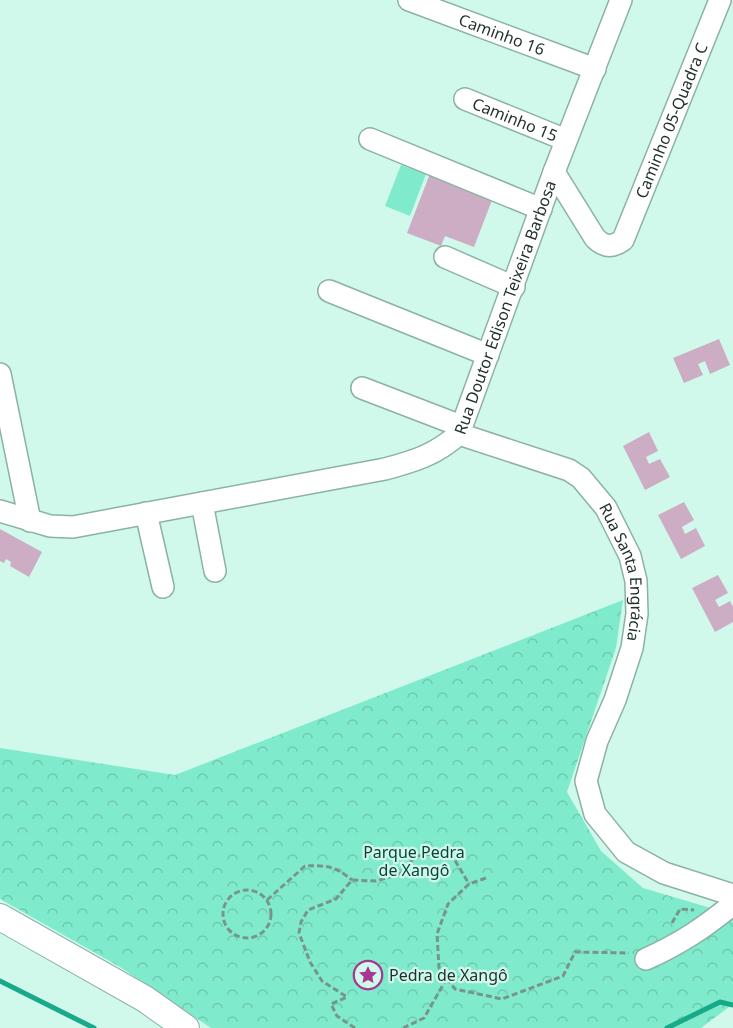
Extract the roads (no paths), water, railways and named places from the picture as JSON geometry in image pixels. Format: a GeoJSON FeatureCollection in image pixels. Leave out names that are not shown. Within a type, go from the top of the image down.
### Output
{"type":"FeatureCollection","features":[{"type":"Feature","properties":{"kind":"main road"},"geometry":{"type":"LineString","coordinates":[[0,918],[145,999],[186,1028]]}},
{"type":"Feature","properties":{"kind":"street","name":"Caminho 16"},"geometry":{"type":"LineString","coordinates":[[410,0],[596,69]]}},
{"type":"Feature","properties":{"kind":"street","name":"Rua Doutor Edison Teixeira Barbosa"},"geometry":{"type":"LineString","coordinates":[[0,511],[50,526],[73,526],[385,469],[420,460],[444,447],[460,430],[554,172],[621,0]]}},
{"type":"Feature","properties":{"kind":"street","name":"Caminho 05-Quadra C"},"geometry":{"type":"LineString","coordinates":[[554,172],[595,238],[602,244],[610,246],[623,240],[720,0]]}},
{"type":"Feature","properties":{"kind":"street","name":"Caminho 15"},"geometry":{"type":"LineString","coordinates":[[465,99],[567,140]]}},
{"type":"Feature","properties":{"kind":"street"},"geometry":{"type":"LineString","coordinates":[[370,139],[541,209]]}},
{"type":"Feature","properties":{"kind":"street"},"geometry":{"type":"LineString","coordinates":[[445,257],[514,287]]}},
{"type":"Feature","properties":{"kind":"street"},"geometry":{"type":"LineString","coordinates":[[329,291],[488,355]]}},
{"type":"Feature","properties":{"kind":"street"},"geometry":{"type":"LineString","coordinates":[[0,374],[30,521]]}},
{"type":"Feature","properties":{"kind":"street","name":"Rua Santa Engrácia"},"geometry":{"type":"LineString","coordinates":[[362,388],[460,430],[569,470],[591,488],[606,508],[630,556],[634,573],[637,614],[632,648],[615,700],[597,741],[586,781],[595,814],[626,852],[664,873],[733,895]]}},
{"type":"Feature","properties":{"kind":"street"},"geometry":{"type":"LineString","coordinates":[[202,503],[214,571]]}},
{"type":"Feature","properties":{"kind":"street"},"geometry":{"type":"LineString","coordinates":[[146,513],[163,587]]}},
{"type":"Feature","properties":{"kind":"street"},"geometry":{"type":"LineString","coordinates":[[639,956],[674,946],[702,929],[733,904]]}},
{"type":"Feature","properties":{"kind":"waterway"},"geometry":{"type":"LineString","coordinates":[[0,981],[94,1028]]}},
{"type":"Feature","properties":{"kind":"waterway"},"geometry":{"type":"LineString","coordinates":[[667,1028],[720,1002],[733,1005]]}},
{"type":"Feature","properties":{"kind":"place","name":"Pedra de Xangô"},"geometry":{"type":"Point","coordinates":[368,975]}},
{"type":"Feature","properties":{"kind":"park label","name":"Parque Pedra de Xangô"},"geometry":{"type":"Point","coordinates":[414,861]}}]}
